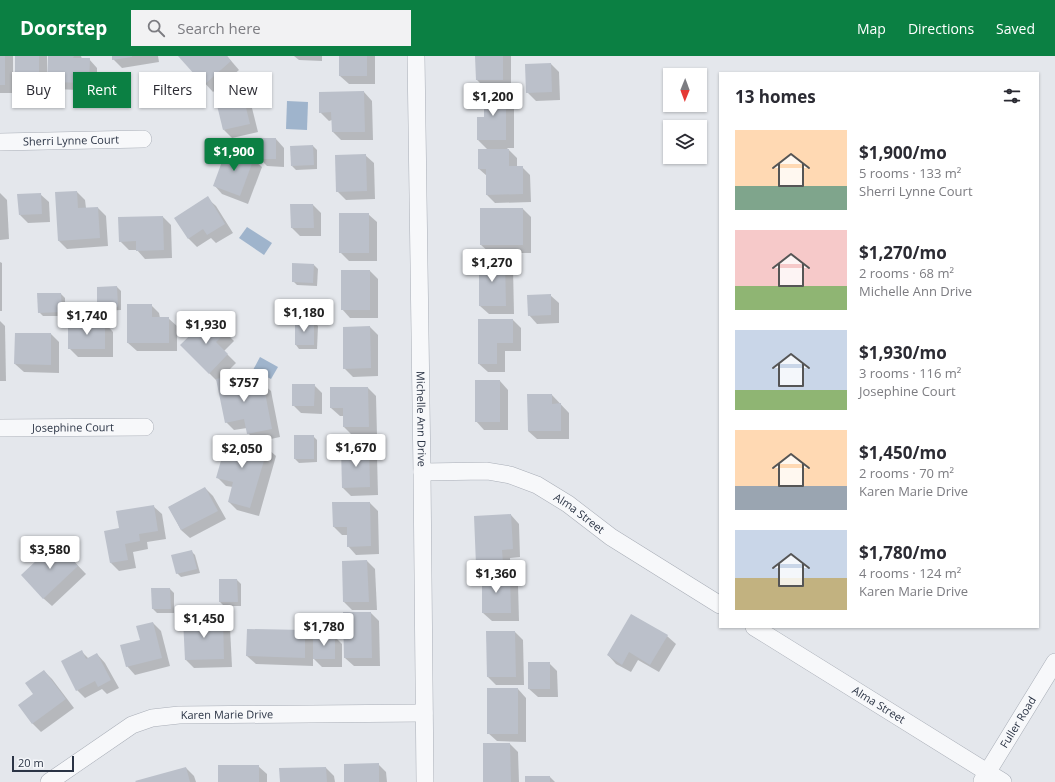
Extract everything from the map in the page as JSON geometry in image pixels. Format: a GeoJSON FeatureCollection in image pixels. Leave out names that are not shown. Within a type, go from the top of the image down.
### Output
{"type":"FeatureCollection","features":[{"type":"Feature","properties":{"kind":"street","name":"Michelle Ann Drive"},"geometry":{"type":"LineString","coordinates":[[416,56],[425,782]]}},
{"type":"Feature","properties":{"kind":"street","name":"Sherri Lynne Court"},"geometry":{"type":"LineString","coordinates":[[0,142],[143,139]]}},
{"type":"Feature","properties":{"kind":"street","name":"Josephine Court"},"geometry":{"type":"LineString","coordinates":[[0,428],[145,427]]}},
{"type":"Feature","properties":{"kind":"street","name":"Alma Street"},"geometry":{"type":"LineString","coordinates":[[422,472],[487,471],[510,475],[537,485],[568,504],[611,537],[719,605]]}},
{"type":"Feature","properties":{"kind":"street","name":"Alma Street"},"geometry":{"type":"LineString","coordinates":[[756,628],[984,777],[1003,782]]}},
{"type":"Feature","properties":{"kind":"street","name":"Fuller Road"},"geometry":{"type":"LineString","coordinates":[[984,777],[1055,662]]}},
{"type":"Feature","properties":{"kind":"street","name":"Karen Marie Drive"},"geometry":{"type":"LineString","coordinates":[[49,782],[132,725],[152,718],[179,715],[424,713]]}},
{"type":"Feature","properties":{"kind":"water"},"geometry":{"type":"Polygon","coordinates":[[[287,101],[308,102],[307,130],[286,129],[287,101]]]}},
{"type":"Feature","properties":{"kind":"water"},"geometry":{"type":"Polygon","coordinates":[[[247,227],[272,243],[264,255],[239,238],[247,227]]]}},
{"type":"Feature","properties":{"kind":"water"},"geometry":{"type":"Polygon","coordinates":[[[260,357],[278,367],[271,379],[253,370],[260,357]]]}},
{"type":"Feature","properties":{"kind":"building"},"geometry":{"type":"Polygon","coordinates":[[[0,56],[5,56],[5,85],[0,85],[0,56]]]}},
{"type":"Feature","properties":{"kind":"building"},"geometry":{"type":"Polygon","coordinates":[[[15,56],[39,56],[39,72],[15,72],[15,56]]]}},
{"type":"Feature","properties":{"kind":"building"},"geometry":{"type":"Polygon","coordinates":[[[48,56],[74,56],[73,58],[90,58],[89,72],[73,72],[73,83],[65,82],[65,72],[47,72],[48,56]]]}},
{"type":"Feature","properties":{"kind":"building"},"geometry":{"type":"Polygon","coordinates":[[[112,56],[132,56],[132,57],[112,60],[112,56]]]}},
{"type":"Feature","properties":{"kind":"building"},"geometry":{"type":"Polygon","coordinates":[[[178,56],[227,56],[231,61],[219,72],[214,72],[214,76],[206,83],[206,72],[192,72],[178,56]]]}},
{"type":"Feature","properties":{"kind":"building"},"geometry":{"type":"Polygon","coordinates":[[[339,56],[367,56],[367,76],[339,76],[339,56]]]}},
{"type":"Feature","properties":{"kind":"building"},"geometry":{"type":"Polygon","coordinates":[[[475,56],[503,56],[503,80],[476,80],[475,56]]]}},
{"type":"Feature","properties":{"kind":"building"},"geometry":{"type":"Polygon","coordinates":[[[551,63],[552,92],[526,93],[525,64],[551,63]]]}},
{"type":"Feature","properties":{"kind":"building"},"geometry":{"type":"Polygon","coordinates":[[[364,91],[365,132],[332,132],[331,112],[319,113],[319,92],[364,91]]]}},
{"type":"Feature","properties":{"kind":"building"},"geometry":{"type":"Polygon","coordinates":[[[506,91],[506,140],[477,140],[477,117],[484,117],[484,92],[506,91]]]}},
{"type":"Feature","properties":{"kind":"building"},"geometry":{"type":"Polygon","coordinates":[[[218,108],[246,108],[250,124],[223,130],[218,108]]]}},
{"type":"Feature","properties":{"kind":"building"},"geometry":{"type":"Polygon","coordinates":[[[258,138],[276,138],[276,159],[258,159],[258,138]]]}},
{"type":"Feature","properties":{"kind":"building"},"geometry":{"type":"Polygon","coordinates":[[[313,145],[314,165],[291,166],[290,146],[313,145]]]}},
{"type":"Feature","properties":{"kind":"building"},"geometry":{"type":"Polygon","coordinates":[[[227,148],[254,158],[240,196],[213,186],[227,148]]]}},
{"type":"Feature","properties":{"kind":"building"},"geometry":{"type":"Polygon","coordinates":[[[478,149],[509,149],[509,166],[523,166],[523,194],[486,195],[486,169],[478,169],[478,149]]]}},
{"type":"Feature","properties":{"kind":"building"},"geometry":{"type":"Polygon","coordinates":[[[366,154],[367,191],[336,192],[335,155],[366,154]]]}},
{"type":"Feature","properties":{"kind":"building"},"geometry":{"type":"Polygon","coordinates":[[[77,191],[78,208],[98,207],[100,238],[58,241],[55,192],[77,191]]]}},
{"type":"Feature","properties":{"kind":"building"},"geometry":{"type":"Polygon","coordinates":[[[41,193],[42,214],[19,215],[17,194],[41,193]]]}},
{"type":"Feature","properties":{"kind":"building"},"geometry":{"type":"Polygon","coordinates":[[[208,196],[225,224],[207,235],[203,229],[188,239],[174,218],[208,196]]]}},
{"type":"Feature","properties":{"kind":"building"},"geometry":{"type":"Polygon","coordinates":[[[290,204],[313,204],[314,228],[291,228],[290,204]]]}},
{"type":"Feature","properties":{"kind":"building"},"geometry":{"type":"Polygon","coordinates":[[[480,208],[523,208],[523,245],[480,245],[480,208]]]}},
{"type":"Feature","properties":{"kind":"building"},"geometry":{"type":"Polygon","coordinates":[[[339,213],[369,213],[369,253],[339,253],[339,213]]]}},
{"type":"Feature","properties":{"kind":"building"},"geometry":{"type":"Polygon","coordinates":[[[163,216],[164,250],[136,251],[136,241],[119,242],[118,217],[163,216]]]}},
{"type":"Feature","properties":{"kind":"building"},"geometry":{"type":"Polygon","coordinates":[[[479,259],[505,259],[506,306],[479,306],[479,259]]]}},
{"type":"Feature","properties":{"kind":"building"},"geometry":{"type":"Polygon","coordinates":[[[292,263],[314,264],[313,283],[292,282],[292,263]]]}},
{"type":"Feature","properties":{"kind":"building"},"geometry":{"type":"Polygon","coordinates":[[[341,270],[370,270],[370,310],[341,310],[341,270]]]}},
{"type":"Feature","properties":{"kind":"building"},"geometry":{"type":"Polygon","coordinates":[[[117,286],[118,307],[97,307],[97,287],[117,286]]]}},
{"type":"Feature","properties":{"kind":"building"},"geometry":{"type":"Polygon","coordinates":[[[37,293],[61,293],[62,312],[38,313],[37,293]]]}},
{"type":"Feature","properties":{"kind":"building"},"geometry":{"type":"Polygon","coordinates":[[[551,294],[551,315],[528,316],[527,295],[551,294]]]}},
{"type":"Feature","properties":{"kind":"building"},"geometry":{"type":"Polygon","coordinates":[[[127,304],[152,304],[152,317],[169,317],[169,343],[127,343],[127,304]]]}},
{"type":"Feature","properties":{"kind":"building"},"geometry":{"type":"Polygon","coordinates":[[[210,316],[226,332],[216,342],[228,354],[209,374],[180,345],[210,316]]]}},
{"type":"Feature","properties":{"kind":"building"},"geometry":{"type":"Polygon","coordinates":[[[478,319],[513,319],[513,343],[497,343],[497,364],[478,364],[478,319]]]}},
{"type":"Feature","properties":{"kind":"building"},"geometry":{"type":"Polygon","coordinates":[[[295,320],[314,321],[314,345],[295,345],[295,320]]]}},
{"type":"Feature","properties":{"kind":"building"},"geometry":{"type":"Polygon","coordinates":[[[105,322],[105,349],[68,349],[68,323],[105,322]]]}},
{"type":"Feature","properties":{"kind":"building"},"geometry":{"type":"Polygon","coordinates":[[[370,326],[371,368],[343,369],[343,327],[370,326]]]}},
{"type":"Feature","properties":{"kind":"building"},"geometry":{"type":"Polygon","coordinates":[[[15,333],[51,333],[51,365],[14,364],[15,333]]]}},
{"type":"Feature","properties":{"kind":"building"},"geometry":{"type":"Polygon","coordinates":[[[245,373],[248,385],[263,382],[272,429],[247,434],[244,419],[225,423],[216,379],[245,373]]]}},
{"type":"Feature","properties":{"kind":"building"},"geometry":{"type":"Polygon","coordinates":[[[475,380],[500,380],[500,422],[475,422],[475,380]]]}},
{"type":"Feature","properties":{"kind":"building"},"geometry":{"type":"Polygon","coordinates":[[[292,384],[315,384],[314,406],[292,406],[292,384]]]}},
{"type":"Feature","properties":{"kind":"building"},"geometry":{"type":"Polygon","coordinates":[[[330,387],[368,387],[369,427],[343,427],[343,408],[330,408],[330,387]]]}},
{"type":"Feature","properties":{"kind":"building"},"geometry":{"type":"Polygon","coordinates":[[[527,394],[552,394],[552,404],[561,403],[561,431],[528,431],[527,394]]]}},
{"type":"Feature","properties":{"kind":"building"},"geometry":{"type":"Polygon","coordinates":[[[294,435],[314,435],[314,459],[294,459],[294,435]]]}},
{"type":"Feature","properties":{"kind":"building"},"geometry":{"type":"Polygon","coordinates":[[[228,436],[268,447],[250,508],[228,502],[233,482],[216,478],[228,436]]]}},
{"type":"Feature","properties":{"kind":"building"},"geometry":{"type":"Polygon","coordinates":[[[369,447],[370,487],[342,488],[341,448],[369,447]]]}},
{"type":"Feature","properties":{"kind":"building"},"geometry":{"type":"Polygon","coordinates":[[[205,487],[218,511],[181,530],[168,507],[205,487]]]}},
{"type":"Feature","properties":{"kind":"building"},"geometry":{"type":"Polygon","coordinates":[[[332,502],[370,502],[371,546],[347,547],[347,527],[333,527],[332,502]]]}},
{"type":"Feature","properties":{"kind":"building"},"geometry":{"type":"Polygon","coordinates":[[[154,505],[158,531],[139,534],[140,541],[125,544],[128,560],[110,563],[104,531],[119,528],[116,511],[154,505]]]}},
{"type":"Feature","properties":{"kind":"building"},"geometry":{"type":"Polygon","coordinates":[[[511,514],[513,549],[502,550],[503,563],[476,565],[474,516],[511,514]]]}},
{"type":"Feature","properties":{"kind":"building"},"geometry":{"type":"Polygon","coordinates":[[[56,542],[78,566],[43,599],[21,575],[56,542]]]}},
{"type":"Feature","properties":{"kind":"building"},"geometry":{"type":"Polygon","coordinates":[[[192,550],[197,569],[176,574],[171,555],[192,550]]]}},
{"type":"Feature","properties":{"kind":"building"},"geometry":{"type":"Polygon","coordinates":[[[367,560],[369,602],[343,602],[342,561],[367,560]]]}},
{"type":"Feature","properties":{"kind":"building"},"geometry":{"type":"Polygon","coordinates":[[[482,575],[510,575],[511,613],[482,613],[482,575]]]}},
{"type":"Feature","properties":{"kind":"building"},"geometry":{"type":"Polygon","coordinates":[[[219,579],[237,579],[238,602],[219,602],[219,579]]]}},
{"type":"Feature","properties":{"kind":"building"},"geometry":{"type":"Polygon","coordinates":[[[151,588],[170,588],[171,609],[152,609],[151,588]]]}},
{"type":"Feature","properties":{"kind":"building"},"geometry":{"type":"Polygon","coordinates":[[[343,612],[371,612],[372,658],[344,658],[343,612]]]}},
{"type":"Feature","properties":{"kind":"building"},"geometry":{"type":"Polygon","coordinates":[[[631,614],[668,635],[650,665],[629,652],[622,665],[607,655],[631,614]]]}},
{"type":"Feature","properties":{"kind":"building"},"geometry":{"type":"Polygon","coordinates":[[[223,618],[224,659],[185,660],[183,619],[223,618]]]}},
{"type":"Feature","properties":{"kind":"building"},"geometry":{"type":"Polygon","coordinates":[[[153,622],[162,658],[126,667],[120,645],[140,640],[136,626],[153,622]]]}},
{"type":"Feature","properties":{"kind":"building"},"geometry":{"type":"Polygon","coordinates":[[[247,629],[305,630],[305,658],[246,656],[247,629]]]}},
{"type":"Feature","properties":{"kind":"building"},"geometry":{"type":"Polygon","coordinates":[[[486,631],[515,631],[516,677],[487,677],[486,631]]]}},
{"type":"Feature","properties":{"kind":"building"},"geometry":{"type":"Polygon","coordinates":[[[313,635],[335,635],[335,659],[313,659],[313,635]]]}},
{"type":"Feature","properties":{"kind":"building"},"geometry":{"type":"Polygon","coordinates":[[[82,650],[86,659],[97,653],[111,680],[98,687],[95,681],[76,691],[61,661],[82,650]]]}},
{"type":"Feature","properties":{"kind":"building"},"geometry":{"type":"Polygon","coordinates":[[[528,662],[550,662],[550,689],[528,689],[528,662]]]}},
{"type":"Feature","properties":{"kind":"building"},"geometry":{"type":"Polygon","coordinates":[[[44,670],[66,699],[32,724],[18,705],[33,694],[25,683],[44,670]]]}},
{"type":"Feature","properties":{"kind":"building"},"geometry":{"type":"Polygon","coordinates":[[[487,688],[518,688],[518,734],[487,734],[487,688]]]}},
{"type":"Feature","properties":{"kind":"building"},"geometry":{"type":"Polygon","coordinates":[[[483,743],[510,743],[511,782],[483,782],[483,743]]]}},
{"type":"Feature","properties":{"kind":"building"},"geometry":{"type":"Polygon","coordinates":[[[379,763],[379,782],[344,782],[344,764],[379,763]]]}},
{"type":"Feature","properties":{"kind":"building"},"geometry":{"type":"Polygon","coordinates":[[[218,765],[259,765],[259,782],[218,782],[218,765]]]}},
{"type":"Feature","properties":{"kind":"building"},"geometry":{"type":"Polygon","coordinates":[[[186,767],[190,782],[135,781],[186,767]]]}},
{"type":"Feature","properties":{"kind":"building"},"geometry":{"type":"Polygon","coordinates":[[[326,767],[327,782],[280,782],[279,768],[326,767]]]}},
{"type":"Feature","properties":{"kind":"building"},"geometry":{"type":"Polygon","coordinates":[[[525,776],[550,776],[550,782],[525,782],[525,776]]]}}]}
